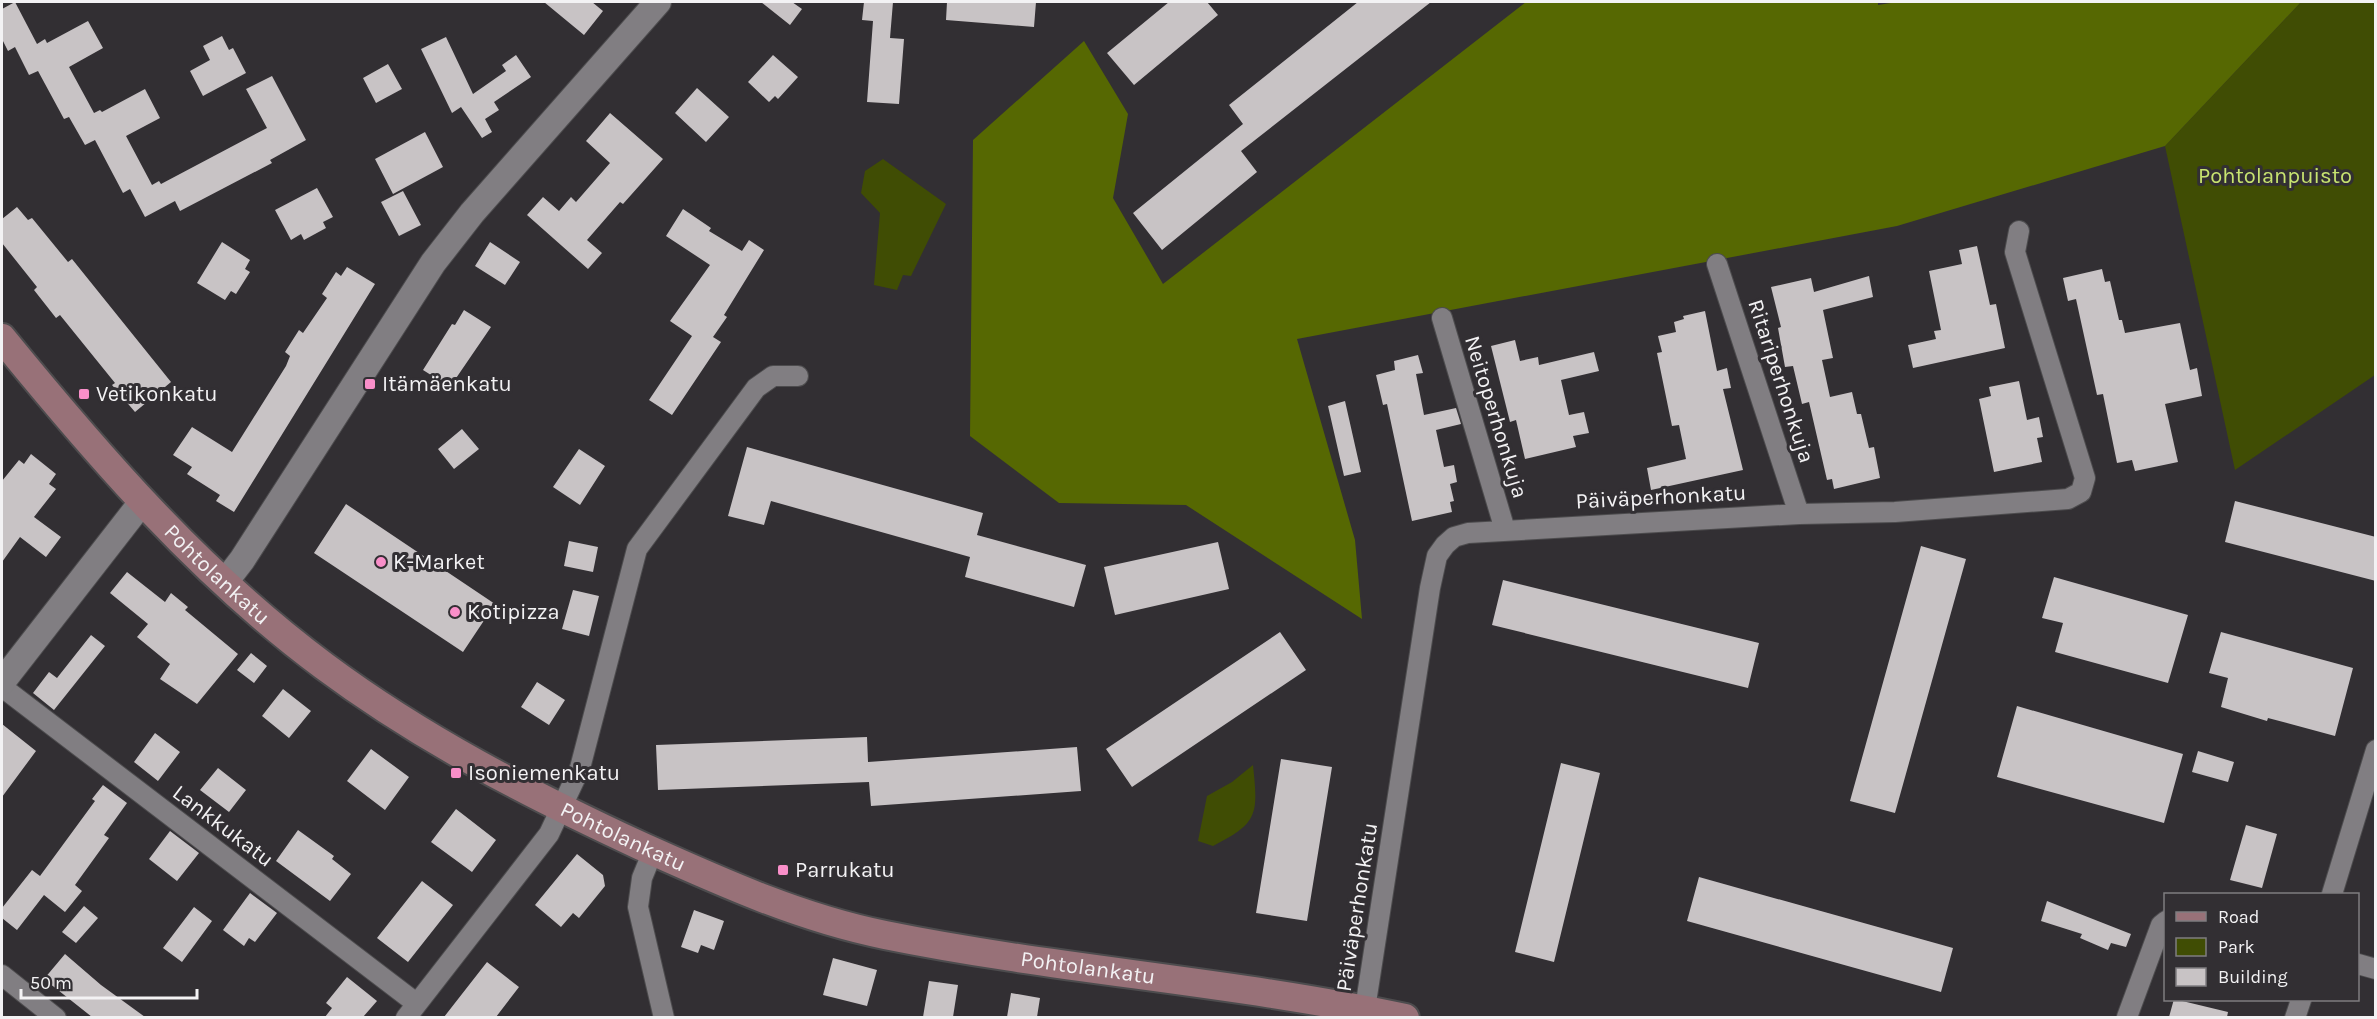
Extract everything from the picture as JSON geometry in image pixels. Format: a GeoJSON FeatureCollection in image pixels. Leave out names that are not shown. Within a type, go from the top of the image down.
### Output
{"type":"FeatureCollection","features":[{"type":"Feature","properties":{"kind":"main road","name":"Pohtolankatu"},"geometry":{"type":"LineString","coordinates":[[2,338],[101,459],[142,502],[225,582],[321,664],[402,720],[462,756],[561,807],[652,851],[770,901],[881,935],[1405,1017]]}},
{"type":"Feature","properties":{"kind":"street"},"geometry":{"type":"LineString","coordinates":[[225,582],[242,560],[433,263],[472,213],[658,2]]}},
{"type":"Feature","properties":{"kind":"street","name":"Päiväperhonkatu"},"geometry":{"type":"LineString","coordinates":[[1365,1009],[1437,556],[1454,537],[1505,530],[1799,514],[1895,512],[2068,499],[2081,492],[2085,478],[2015,252],[2019,231]]}},
{"type":"Feature","properties":{"kind":"street","name":"Ritariperhonkuja"},"geometry":{"type":"LineString","coordinates":[[1717,264],[1799,514]]}},
{"type":"Feature","properties":{"kind":"street","name":"Neitoperhonkuja"},"geometry":{"type":"LineString","coordinates":[[1442,318],[1505,530]]}},
{"type":"Feature","properties":{"kind":"street"},"geometry":{"type":"LineString","coordinates":[[411,1010],[549,834],[580,768],[637,549],[756,388],[773,376],[798,376]]}},
{"type":"Feature","properties":{"kind":"street"},"geometry":{"type":"LineString","coordinates":[[2,682],[142,502]]}},
{"type":"Feature","properties":{"kind":"street","name":"Lankkukatu"},"geometry":{"type":"LineString","coordinates":[[2,687],[411,1010]]}},
{"type":"Feature","properties":{"kind":"street"},"geometry":{"type":"LineString","coordinates":[[2332,893],[2376,750]]}},
{"type":"Feature","properties":{"kind":"street"},"geometry":{"type":"LineString","coordinates":[[652,851],[642,878],[638,907],[664,1017]]}},
{"type":"Feature","properties":{"kind":"street"},"geometry":{"type":"LineString","coordinates":[[2127,1017],[2161,925],[2164,923]]}},
{"type":"Feature","properties":{"kind":"street"},"geometry":{"type":"LineString","coordinates":[[2359,964],[2376,969]]}},
{"type":"Feature","properties":{"kind":"street"},"geometry":{"type":"LineString","coordinates":[[2,975],[56,1017]]}},
{"type":"Feature","properties":{"kind":"street"},"geometry":{"type":"LineString","coordinates":[[2295,1017],[2300,1001]]}},
{"type":"Feature","properties":{"kind":"green space"},"geometry":{"type":"Polygon","coordinates":[[[1526,2],[1878,2],[1878,5],[1897,2],[2301,2],[2165,146],[1897,226],[1297,339],[1355,540],[1362,619],[1186,505],[1059,503],[970,436],[973,140],[1084,41],[1128,114],[1113,198],[1163,284],[1526,2]]]}},
{"type":"Feature","properties":{"kind":"green space","name":"Pohtolanpuisto"},"geometry":{"type":"Polygon","coordinates":[[[2301,2],[2375,2],[2375,375],[2235,470],[2165,146],[2301,2]]]}},
{"type":"Feature","properties":{"kind":"green space"},"geometry":{"type":"Polygon","coordinates":[[[883,159],[946,204],[911,276],[903,275],[897,290],[874,285],[880,213],[861,193],[865,171],[883,159]]]}},
{"type":"Feature","properties":{"kind":"green space"},"geometry":{"type":"Polygon","coordinates":[[[1253,765],[1255,806],[1247,823],[1239,831],[1213,846],[1198,841],[1207,796],[1232,782],[1253,765]]]}},
{"type":"Feature","properties":{"kind":"building"},"geometry":{"type":"Polygon","coordinates":[[[15,2],[37,44],[45,39],[47,43],[88,21],[103,48],[69,67],[94,113],[100,110],[102,112],[145,89],[160,118],[126,136],[152,185],[159,181],[161,184],[267,128],[246,89],[272,76],[306,140],[270,160],[272,163],[180,211],[175,201],[145,217],[130,189],[123,193],[95,140],[85,145],[69,117],[64,119],[38,71],[29,75],[15,47],[8,51],[2,39],[2,9],[15,2]]]}},
{"type":"Feature","properties":{"kind":"building"},"geometry":{"type":"Polygon","coordinates":[[[544,2],[592,2],[603,11],[584,35],[544,2]]]}},
{"type":"Feature","properties":{"kind":"building"},"geometry":{"type":"Polygon","coordinates":[[[761,2],[792,2],[802,9],[790,25],[761,2]]]}},
{"type":"Feature","properties":{"kind":"building"},"geometry":{"type":"Polygon","coordinates":[[[864,2],[893,2],[890,38],[904,39],[899,104],[867,102],[873,21],[862,20],[864,2]]]}},
{"type":"Feature","properties":{"kind":"building"},"geometry":{"type":"Polygon","coordinates":[[[947,2],[1036,2],[1034,27],[946,20],[947,2]]]}},
{"type":"Feature","properties":{"kind":"building"},"geometry":{"type":"Polygon","coordinates":[[[1169,2],[1207,2],[1218,15],[1134,85],[1107,53],[1169,2]]]}},
{"type":"Feature","properties":{"kind":"building"},"geometry":{"type":"Polygon","coordinates":[[[1358,2],[1431,2],[1241,151],[1257,172],[1162,250],[1133,213],[1243,124],[1229,105],[1358,2]]]}},
{"type":"Feature","properties":{"kind":"building"},"geometry":{"type":"Polygon","coordinates":[[[222,36],[229,50],[233,48],[246,73],[203,96],[190,71],[210,60],[203,46],[222,36]]]}},
{"type":"Feature","properties":{"kind":"building"},"geometry":{"type":"Polygon","coordinates":[[[446,37],[473,94],[506,71],[502,65],[516,55],[531,77],[494,102],[499,110],[485,119],[492,132],[482,138],[461,107],[452,113],[421,49],[446,37]]]}},
{"type":"Feature","properties":{"kind":"building"},"geometry":{"type":"Polygon","coordinates":[[[773,55],[798,77],[778,99],[775,96],[769,102],[748,82],[773,55]]]}},
{"type":"Feature","properties":{"kind":"building"},"geometry":{"type":"Polygon","coordinates":[[[388,64],[402,89],[376,103],[363,78],[388,64]]]}},
{"type":"Feature","properties":{"kind":"building"},"geometry":{"type":"Polygon","coordinates":[[[697,88],[729,117],[706,142],[675,113],[697,88]]]}},
{"type":"Feature","properties":{"kind":"building"},"geometry":{"type":"Polygon","coordinates":[[[610,113],[663,159],[623,204],[620,202],[587,240],[602,253],[588,269],[527,215],[543,197],[559,211],[571,197],[576,202],[610,163],[586,141],[610,113]]]}},
{"type":"Feature","properties":{"kind":"building"},"geometry":{"type":"Polygon","coordinates":[[[425,132],[443,167],[393,194],[375,159],[425,132]]]}},
{"type":"Feature","properties":{"kind":"building"},"geometry":{"type":"Polygon","coordinates":[[[317,188],[333,217],[323,222],[326,228],[304,240],[301,234],[291,240],[275,210],[317,188]]]}},
{"type":"Feature","properties":{"kind":"building"},"geometry":{"type":"Polygon","coordinates":[[[403,191],[421,225],[399,236],[381,202],[403,191]]]}},
{"type":"Feature","properties":{"kind":"building"},"geometry":{"type":"Polygon","coordinates":[[[17,207],[28,220],[32,218],[68,262],[72,259],[171,382],[135,412],[112,385],[115,383],[60,315],[56,318],[34,290],[37,287],[2,243],[2,219],[17,207]]]}},
{"type":"Feature","properties":{"kind":"building"},"geometry":{"type":"Polygon","coordinates":[[[683,209],[711,228],[709,231],[742,251],[749,240],[764,250],[724,315],[727,317],[713,337],[721,342],[672,415],[649,400],[692,336],[670,321],[710,265],[666,236],[683,209]]]}},
{"type":"Feature","properties":{"kind":"building"},"geometry":{"type":"Polygon","coordinates":[[[222,242],[250,260],[245,269],[250,272],[236,294],[231,291],[225,300],[197,283],[222,242]]]}},
{"type":"Feature","properties":{"kind":"building"},"geometry":{"type":"Polygon","coordinates":[[[490,242],[520,262],[505,285],[475,266],[490,242]]]}},
{"type":"Feature","properties":{"kind":"building"},"geometry":{"type":"Polygon","coordinates":[[[1977,246],[1990,305],[1996,304],[2005,348],[1913,368],[1908,345],[1936,339],[1934,331],[1941,330],[1929,271],[1962,264],[1959,250],[1977,246]]]}},
{"type":"Feature","properties":{"kind":"building"},"geometry":{"type":"Polygon","coordinates":[[[347,267],[375,284],[234,512],[216,501],[220,495],[187,474],[192,467],[173,455],[192,427],[232,452],[286,366],[290,356],[285,352],[299,330],[303,333],[327,298],[322,294],[336,272],[341,276],[347,267]]]}},
{"type":"Feature","properties":{"kind":"building"},"geometry":{"type":"Polygon","coordinates":[[[2102,269],[2105,282],[2110,281],[2119,320],[2122,320],[2125,333],[2180,323],[2190,370],[2197,368],[2202,396],[2165,404],[2178,462],[2135,471],[2132,460],[2117,463],[2103,394],[2097,395],[2076,299],[2068,301],[2063,278],[2102,269]]]}},
{"type":"Feature","properties":{"kind":"building"},"geometry":{"type":"Polygon","coordinates":[[[1869,276],[1873,297],[1823,310],[1833,358],[1822,360],[1830,397],[1852,392],[1857,414],[1861,414],[1869,448],[1874,447],[1880,478],[1834,489],[1832,479],[1827,480],[1809,402],[1802,404],[1793,366],[1785,367],[1778,328],[1781,327],[1771,287],[1811,278],[1814,292],[1869,276]]]}},
{"type":"Feature","properties":{"kind":"building"},"geometry":{"type":"Polygon","coordinates":[[[464,310],[491,327],[450,387],[423,370],[452,324],[455,325],[464,310]]]}},
{"type":"Feature","properties":{"kind":"building"},"geometry":{"type":"Polygon","coordinates":[[[1705,311],[1717,371],[1727,368],[1731,388],[1723,389],[1743,470],[1651,490],[1647,468],[1686,459],[1679,425],[1672,426],[1657,353],[1662,352],[1658,336],[1676,332],[1674,322],[1684,319],[1683,316],[1705,311]]]}},
{"type":"Feature","properties":{"kind":"building"},"geometry":{"type":"Polygon","coordinates":[[[1515,340],[1520,361],[1538,357],[1539,365],[1594,352],[1599,371],[1561,380],[1569,415],[1584,412],[1589,433],[1573,436],[1576,447],[1525,459],[1516,420],[1510,422],[1491,346],[1515,340]]]}},
{"type":"Feature","properties":{"kind":"building"},"geometry":{"type":"Polygon","coordinates":[[[1418,355],[1423,373],[1416,374],[1424,415],[1456,408],[1461,424],[1436,430],[1444,467],[1454,465],[1457,482],[1450,484],[1454,501],[1450,502],[1452,512],[1412,521],[1387,404],[1383,405],[1376,375],[1395,370],[1394,361],[1418,355]]]}},
{"type":"Feature","properties":{"kind":"building"},"geometry":{"type":"Polygon","coordinates":[[[2019,381],[2027,420],[2039,417],[2043,437],[2037,438],[2042,462],[1994,472],[1979,399],[1991,396],[1989,387],[2019,381]]]}},
{"type":"Feature","properties":{"kind":"building"},"geometry":{"type":"Polygon","coordinates":[[[1345,401],[1361,472],[1344,476],[1328,406],[1345,401]]]}},
{"type":"Feature","properties":{"kind":"building"},"geometry":{"type":"Polygon","coordinates":[[[462,429],[479,449],[454,469],[438,449],[462,429]]]}},
{"type":"Feature","properties":{"kind":"building"},"geometry":{"type":"Polygon","coordinates":[[[747,447],[983,513],[977,535],[1086,565],[1074,607],[965,577],[970,557],[771,501],[764,525],[728,516],[747,447]]]}},
{"type":"Feature","properties":{"kind":"building"},"geometry":{"type":"Polygon","coordinates":[[[579,449],[605,466],[580,505],[553,487],[579,449]]]}},
{"type":"Feature","properties":{"kind":"building"},"geometry":{"type":"Polygon","coordinates":[[[31,454],[56,474],[49,484],[56,489],[34,517],[61,537],[46,557],[20,537],[2,562],[2,481],[19,460],[24,464],[31,454]]]}},
{"type":"Feature","properties":{"kind":"building"},"geometry":{"type":"Polygon","coordinates":[[[2235,501],[2376,537],[2376,581],[2225,542],[2235,501]]]}},
{"type":"Feature","properties":{"kind":"building","name":"K-Market"},"geometry":{"type":"Polygon","coordinates":[[[346,504],[495,604],[463,652],[314,553],[346,504]]]}},
{"type":"Feature","properties":{"kind":"building"},"geometry":{"type":"Polygon","coordinates":[[[569,541],[598,547],[593,572],[564,566],[569,541]]]}},
{"type":"Feature","properties":{"kind":"building"},"geometry":{"type":"Polygon","coordinates":[[[1218,542],[1229,589],[1115,615],[1104,567],[1218,542]]]}},
{"type":"Feature","properties":{"kind":"building"},"geometry":{"type":"Polygon","coordinates":[[[1921,546],[1966,559],[1895,813],[1850,801],[1921,546]]]}},
{"type":"Feature","properties":{"kind":"building"},"geometry":{"type":"Polygon","coordinates":[[[127,572],[165,602],[171,593],[188,607],[185,610],[238,654],[197,704],[160,679],[170,664],[137,637],[148,624],[110,593],[127,572]]]}},
{"type":"Feature","properties":{"kind":"building"},"geometry":{"type":"Polygon","coordinates":[[[2054,577],[2188,615],[2168,683],[2055,652],[2063,623],[2042,618],[2054,577]]]}},
{"type":"Feature","properties":{"kind":"building"},"geometry":{"type":"Polygon","coordinates":[[[1503,580],[1759,643],[1748,688],[1492,625],[1503,580]]]}},
{"type":"Feature","properties":{"kind":"building"},"geometry":{"type":"Polygon","coordinates":[[[573,590],[599,596],[589,636],[562,629],[573,590]]]}},
{"type":"Feature","properties":{"kind":"building"},"geometry":{"type":"Polygon","coordinates":[[[1280,632],[1306,670],[1132,787],[1106,749],[1280,632]]]}},
{"type":"Feature","properties":{"kind":"building"},"geometry":{"type":"Polygon","coordinates":[[[2221,632],[2353,668],[2335,736],[2268,718],[2267,721],[2221,707],[2228,678],[2209,673],[2221,632]]]}},
{"type":"Feature","properties":{"kind":"building"},"geometry":{"type":"Polygon","coordinates":[[[91,635],[105,646],[54,710],[33,693],[49,672],[57,678],[91,635]]]}},
{"type":"Feature","properties":{"kind":"building"},"geometry":{"type":"Polygon","coordinates":[[[251,653],[267,666],[254,683],[237,670],[251,653]]]}},
{"type":"Feature","properties":{"kind":"building"},"geometry":{"type":"Polygon","coordinates":[[[537,682],[565,700],[549,725],[521,707],[537,682]]]}},
{"type":"Feature","properties":{"kind":"building"},"geometry":{"type":"Polygon","coordinates":[[[283,689],[311,711],[289,738],[262,716],[283,689]]]}},
{"type":"Feature","properties":{"kind":"building"},"geometry":{"type":"Polygon","coordinates":[[[2017,706],[2183,754],[2164,823],[1997,777],[2017,706]]]}},
{"type":"Feature","properties":{"kind":"building"},"geometry":{"type":"Polygon","coordinates":[[[2,724],[36,751],[2,797],[2,724]]]}},
{"type":"Feature","properties":{"kind":"building"},"geometry":{"type":"Polygon","coordinates":[[[155,733],[180,752],[158,781],[134,762],[155,733]]]}},
{"type":"Feature","properties":{"kind":"building"},"geometry":{"type":"Polygon","coordinates":[[[867,737],[868,762],[1077,747],[1081,791],[871,806],[869,782],[658,790],[656,745],[867,737]]]}},
{"type":"Feature","properties":{"kind":"building"},"geometry":{"type":"Polygon","coordinates":[[[371,749],[409,777],[385,810],[347,781],[371,749]]]}},
{"type":"Feature","properties":{"kind":"building"},"geometry":{"type":"Polygon","coordinates":[[[2198,751],[2234,762],[2228,782],[2192,772],[2198,751]]]}},
{"type":"Feature","properties":{"kind":"building"},"geometry":{"type":"Polygon","coordinates":[[[1281,759],[1332,767],[1307,921],[1256,913],[1281,759]]]}},
{"type":"Feature","properties":{"kind":"building"},"geometry":{"type":"Polygon","coordinates":[[[1561,763],[1600,773],[1554,962],[1515,952],[1561,763]]]}},
{"type":"Feature","properties":{"kind":"building"},"geometry":{"type":"Polygon","coordinates":[[[218,768],[246,790],[229,812],[200,790],[218,768]]]}},
{"type":"Feature","properties":{"kind":"building"},"geometry":{"type":"Polygon","coordinates":[[[103,785],[127,803],[104,835],[109,838],[75,885],[82,891],[65,912],[44,895],[17,930],[2,918],[2,908],[32,870],[40,876],[95,801],[92,799],[103,785]]]}},
{"type":"Feature","properties":{"kind":"building"},"geometry":{"type":"Polygon","coordinates":[[[456,809],[496,840],[472,872],[431,842],[456,809]]]}},
{"type":"Feature","properties":{"kind":"building"},"geometry":{"type":"Polygon","coordinates":[[[2246,825],[2277,834],[2262,888],[2230,880],[2246,825]]]}},
{"type":"Feature","properties":{"kind":"building"},"geometry":{"type":"Polygon","coordinates":[[[298,830],[334,856],[332,859],[351,874],[330,901],[276,861],[298,830]]]}},
{"type":"Feature","properties":{"kind":"building"},"geometry":{"type":"Polygon","coordinates":[[[170,831],[199,853],[177,881],[149,859],[170,831]]]}},
{"type":"Feature","properties":{"kind":"building"},"geometry":{"type":"Polygon","coordinates":[[[577,854],[603,875],[605,886],[579,918],[573,913],[561,927],[535,905],[577,854]]]}},
{"type":"Feature","properties":{"kind":"building"},"geometry":{"type":"Polygon","coordinates":[[[1699,877],[1953,948],[1941,992],[1687,921],[1699,877]]]}},
{"type":"Feature","properties":{"kind":"building"},"geometry":{"type":"Polygon","coordinates":[[[422,881],[453,905],[408,962],[377,938],[422,881]]]}},
{"type":"Feature","properties":{"kind":"building"},"geometry":{"type":"Polygon","coordinates":[[[250,893],[277,913],[255,942],[249,938],[244,946],[223,930],[250,893]]]}},
{"type":"Feature","properties":{"kind":"building"},"geometry":{"type":"Polygon","coordinates":[[[2047,901],[2131,934],[2126,947],[2111,943],[2108,950],[2080,938],[2082,934],[2041,921],[2047,901]]]}},
{"type":"Feature","properties":{"kind":"building"},"geometry":{"type":"Polygon","coordinates":[[[84,906],[98,918],[76,943],[62,932],[84,906]]]}},
{"type":"Feature","properties":{"kind":"building"},"geometry":{"type":"Polygon","coordinates":[[[194,907],[212,921],[182,962],[163,948],[194,907]]]}},
{"type":"Feature","properties":{"kind":"building"},"geometry":{"type":"Polygon","coordinates":[[[694,910],[724,921],[714,950],[701,945],[698,953],[681,947],[694,910]]]}},
{"type":"Feature","properties":{"kind":"building"},"geometry":{"type":"Polygon","coordinates":[[[65,954],[101,985],[145,1017],[92,1017],[44,979],[65,954]]]}},
{"type":"Feature","properties":{"kind":"building"},"geometry":{"type":"Polygon","coordinates":[[[833,958],[877,970],[867,1006],[823,995],[833,958]]]}},
{"type":"Feature","properties":{"kind":"building"},"geometry":{"type":"Polygon","coordinates":[[[487,962],[519,987],[496,1017],[444,1017],[487,962]]]}},
{"type":"Feature","properties":{"kind":"building"},"geometry":{"type":"Polygon","coordinates":[[[347,977],[377,1001],[363,1017],[325,1017],[332,1008],[326,1003],[347,977]]]}},
{"type":"Feature","properties":{"kind":"building"},"geometry":{"type":"Polygon","coordinates":[[[929,981],[958,985],[953,1017],[923,1017],[929,981]]]}},
{"type":"Feature","properties":{"kind":"building"},"geometry":{"type":"Polygon","coordinates":[[[1011,993],[1040,998],[1037,1017],[1007,1017],[1011,993]]]}},
{"type":"Feature","properties":{"kind":"building"},"geometry":{"type":"Polygon","coordinates":[[[2173,1001],[2228,1012],[2227,1017],[2169,1017],[2173,1001]]]}},
{"type":"Feature","properties":{"kind":"place","name":"Itämäenkatu"},"geometry":{"type":"Point","coordinates":[370,384]}},
{"type":"Feature","properties":{"kind":"place","name":"Vetikonkatu"},"geometry":{"type":"Point","coordinates":[84,394]}},
{"type":"Feature","properties":{"kind":"place","name":"K-Market"},"geometry":{"type":"Point","coordinates":[381,562]}},
{"type":"Feature","properties":{"kind":"place","name":"Kotipizza"},"geometry":{"type":"Point","coordinates":[455,612]}},
{"type":"Feature","properties":{"kind":"place","name":"Isoniemenkatu"},"geometry":{"type":"Point","coordinates":[456,773]}},
{"type":"Feature","properties":{"kind":"place","name":"Parrukatu"},"geometry":{"type":"Point","coordinates":[783,870]}}]}
